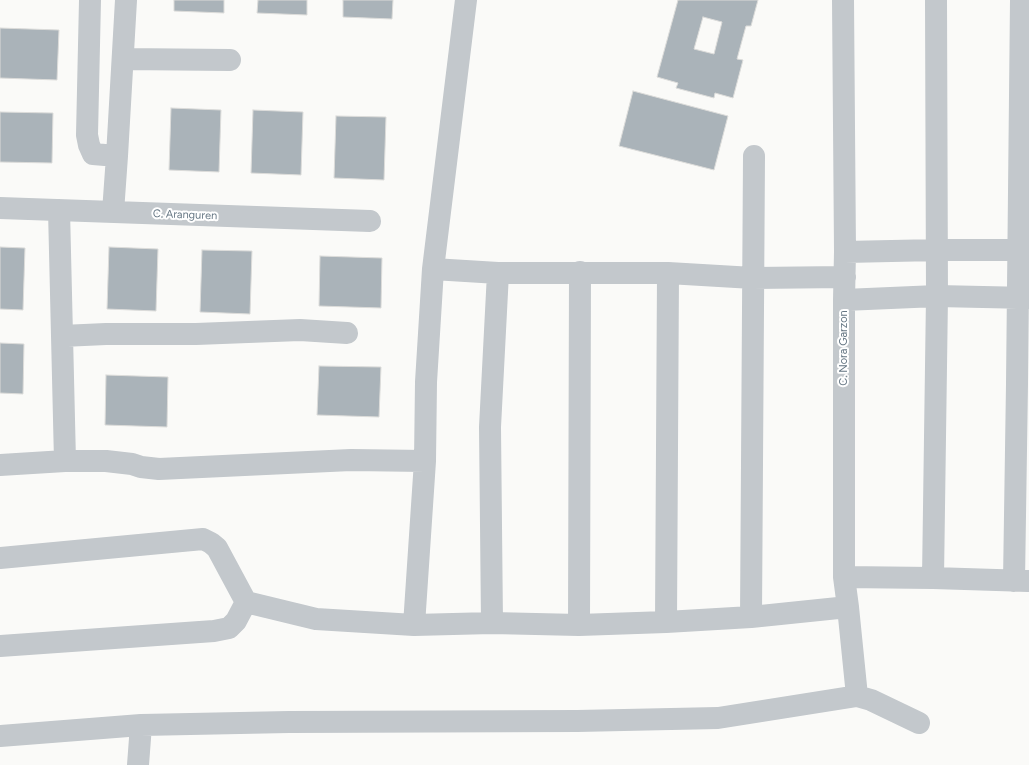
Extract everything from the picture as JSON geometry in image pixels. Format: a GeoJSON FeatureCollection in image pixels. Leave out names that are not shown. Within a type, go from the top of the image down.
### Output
{"type":"FeatureCollection","features":[{"type":"Feature","properties":{"kind":"street"},"geometry":{"type":"LineString","coordinates":[[90,0],[87,134],[89,145],[93,154],[118,156]]}},
{"type":"Feature","properties":{"kind":"street"},"geometry":{"type":"LineString","coordinates":[[113,212],[118,156],[126,0]]}},
{"type":"Feature","properties":{"kind":"street"},"geometry":{"type":"LineString","coordinates":[[414,625],[425,461],[426,382],[433,269],[466,0]]}},
{"type":"Feature","properties":{"kind":"street","name":"C. Nora Garzon"},"geometry":{"type":"LineString","coordinates":[[843,0],[845,252],[844,577],[857,696]]}},
{"type":"Feature","properties":{"kind":"street"},"geometry":{"type":"LineString","coordinates":[[932,578],[938,296],[936,0]]}},
{"type":"Feature","properties":{"kind":"street"},"geometry":{"type":"LineString","coordinates":[[844,577],[1022,581],[1024,250],[1021,0]]}},
{"type":"Feature","properties":{"kind":"street"},"geometry":{"type":"LineString","coordinates":[[123,59],[230,60]]}},
{"type":"Feature","properties":{"kind":"street"},"geometry":{"type":"LineString","coordinates":[[751,617],[754,156]]}},
{"type":"Feature","properties":{"kind":"street","name":"C. Aranguren"},"geometry":{"type":"LineString","coordinates":[[0,208],[370,221]]}},
{"type":"Feature","properties":{"kind":"street"},"geometry":{"type":"LineString","coordinates":[[59,210],[65,461]]}},
{"type":"Feature","properties":{"kind":"street"},"geometry":{"type":"LineString","coordinates":[[845,252],[1024,250]]}},
{"type":"Feature","properties":{"kind":"street"},"geometry":{"type":"LineString","coordinates":[[433,269],[498,273],[668,273],[753,278],[845,278]]}},
{"type":"Feature","properties":{"kind":"street"},"geometry":{"type":"LineString","coordinates":[[579,624],[580,272]]}},
{"type":"Feature","properties":{"kind":"street"},"geometry":{"type":"LineString","coordinates":[[492,623],[490,427],[498,273]]}},
{"type":"Feature","properties":{"kind":"street"},"geometry":{"type":"LineString","coordinates":[[666,622],[668,273]]}},
{"type":"Feature","properties":{"kind":"street"},"geometry":{"type":"LineString","coordinates":[[844,300],[938,296],[1023,298]]}},
{"type":"Feature","properties":{"kind":"street"},"geometry":{"type":"LineString","coordinates":[[62,336],[106,334],[196,334],[300,330],[347,333]]}},
{"type":"Feature","properties":{"kind":"street"},"geometry":{"type":"LineString","coordinates":[[0,465],[65,461],[115,462],[159,469],[351,460],[425,461]]}},
{"type":"Feature","properties":{"kind":"street"},"geometry":{"type":"LineString","coordinates":[[0,558],[203,539],[217,548],[246,602],[316,619],[414,625],[666,622],[751,617],[848,607]]}},
{"type":"Feature","properties":{"kind":"street"},"geometry":{"type":"LineString","coordinates":[[0,646],[214,631],[229,628],[236,621],[246,602]]}},
{"type":"Feature","properties":{"kind":"street"},"geometry":{"type":"LineString","coordinates":[[0,736],[141,725],[296,722],[577,721],[718,718],[857,696],[871,700],[919,723]]}},
{"type":"Feature","properties":{"kind":"street"},"geometry":{"type":"LineString","coordinates":[[138,765],[141,725]]}},
{"type":"Feature","properties":{"kind":"building"},"geometry":{"type":"Polygon","coordinates":[[[174,0],[224,0],[224,13],[174,11],[174,0]]]}},
{"type":"Feature","properties":{"kind":"building"},"geometry":{"type":"Polygon","coordinates":[[[258,0],[307,0],[307,15],[257,13],[258,0]]]}},
{"type":"Feature","properties":{"kind":"building"},"geometry":{"type":"Polygon","coordinates":[[[343,0],[393,0],[392,19],[343,17],[343,0]]]}},
{"type":"Feature","properties":{"kind":"building"},"geometry":{"type":"Polygon","coordinates":[[[678,0],[758,0],[751,26],[746,26],[737,59],[743,60],[733,98],[715,93],[714,98],[676,88],[678,83],[657,77],[678,0]],[[703,17],[694,49],[714,54],[722,22],[703,17]]]}},
{"type":"Feature","properties":{"kind":"building"},"geometry":{"type":"Polygon","coordinates":[[[0,28],[59,30],[57,80],[0,78],[0,28]]]}},
{"type":"Feature","properties":{"kind":"building"},"geometry":{"type":"Polygon","coordinates":[[[633,91],[728,116],[714,170],[619,146],[633,91]]]}},
{"type":"Feature","properties":{"kind":"building"},"geometry":{"type":"Polygon","coordinates":[[[171,108],[221,110],[219,172],[169,170],[171,108]]]}},
{"type":"Feature","properties":{"kind":"building"},"geometry":{"type":"Polygon","coordinates":[[[253,110],[303,112],[301,175],[251,173],[253,110]]]}},
{"type":"Feature","properties":{"kind":"building"},"geometry":{"type":"Polygon","coordinates":[[[0,112],[53,113],[52,163],[0,162],[0,112]]]}},
{"type":"Feature","properties":{"kind":"building"},"geometry":{"type":"Polygon","coordinates":[[[336,116],[386,117],[384,180],[334,178],[336,116]]]}},
{"type":"Feature","properties":{"kind":"building"},"geometry":{"type":"Polygon","coordinates":[[[0,247],[25,248],[23,310],[0,309],[0,247]]]}},
{"type":"Feature","properties":{"kind":"building"},"geometry":{"type":"Polygon","coordinates":[[[109,247],[158,249],[156,311],[107,309],[109,247]]]}},
{"type":"Feature","properties":{"kind":"building"},"geometry":{"type":"Polygon","coordinates":[[[202,250],[252,251],[250,314],[200,312],[202,250]]]}},
{"type":"Feature","properties":{"kind":"building"},"geometry":{"type":"Polygon","coordinates":[[[320,256],[382,258],[381,308],[319,306],[320,256]]]}},
{"type":"Feature","properties":{"kind":"building"},"geometry":{"type":"Polygon","coordinates":[[[0,343],[24,344],[23,394],[0,393],[0,343]]]}},
{"type":"Feature","properties":{"kind":"building"},"geometry":{"type":"Polygon","coordinates":[[[319,366],[381,367],[379,417],[317,415],[319,366]]]}},
{"type":"Feature","properties":{"kind":"building"},"geometry":{"type":"Polygon","coordinates":[[[106,375],[168,377],[167,427],[105,425],[106,375]]]}}]}
